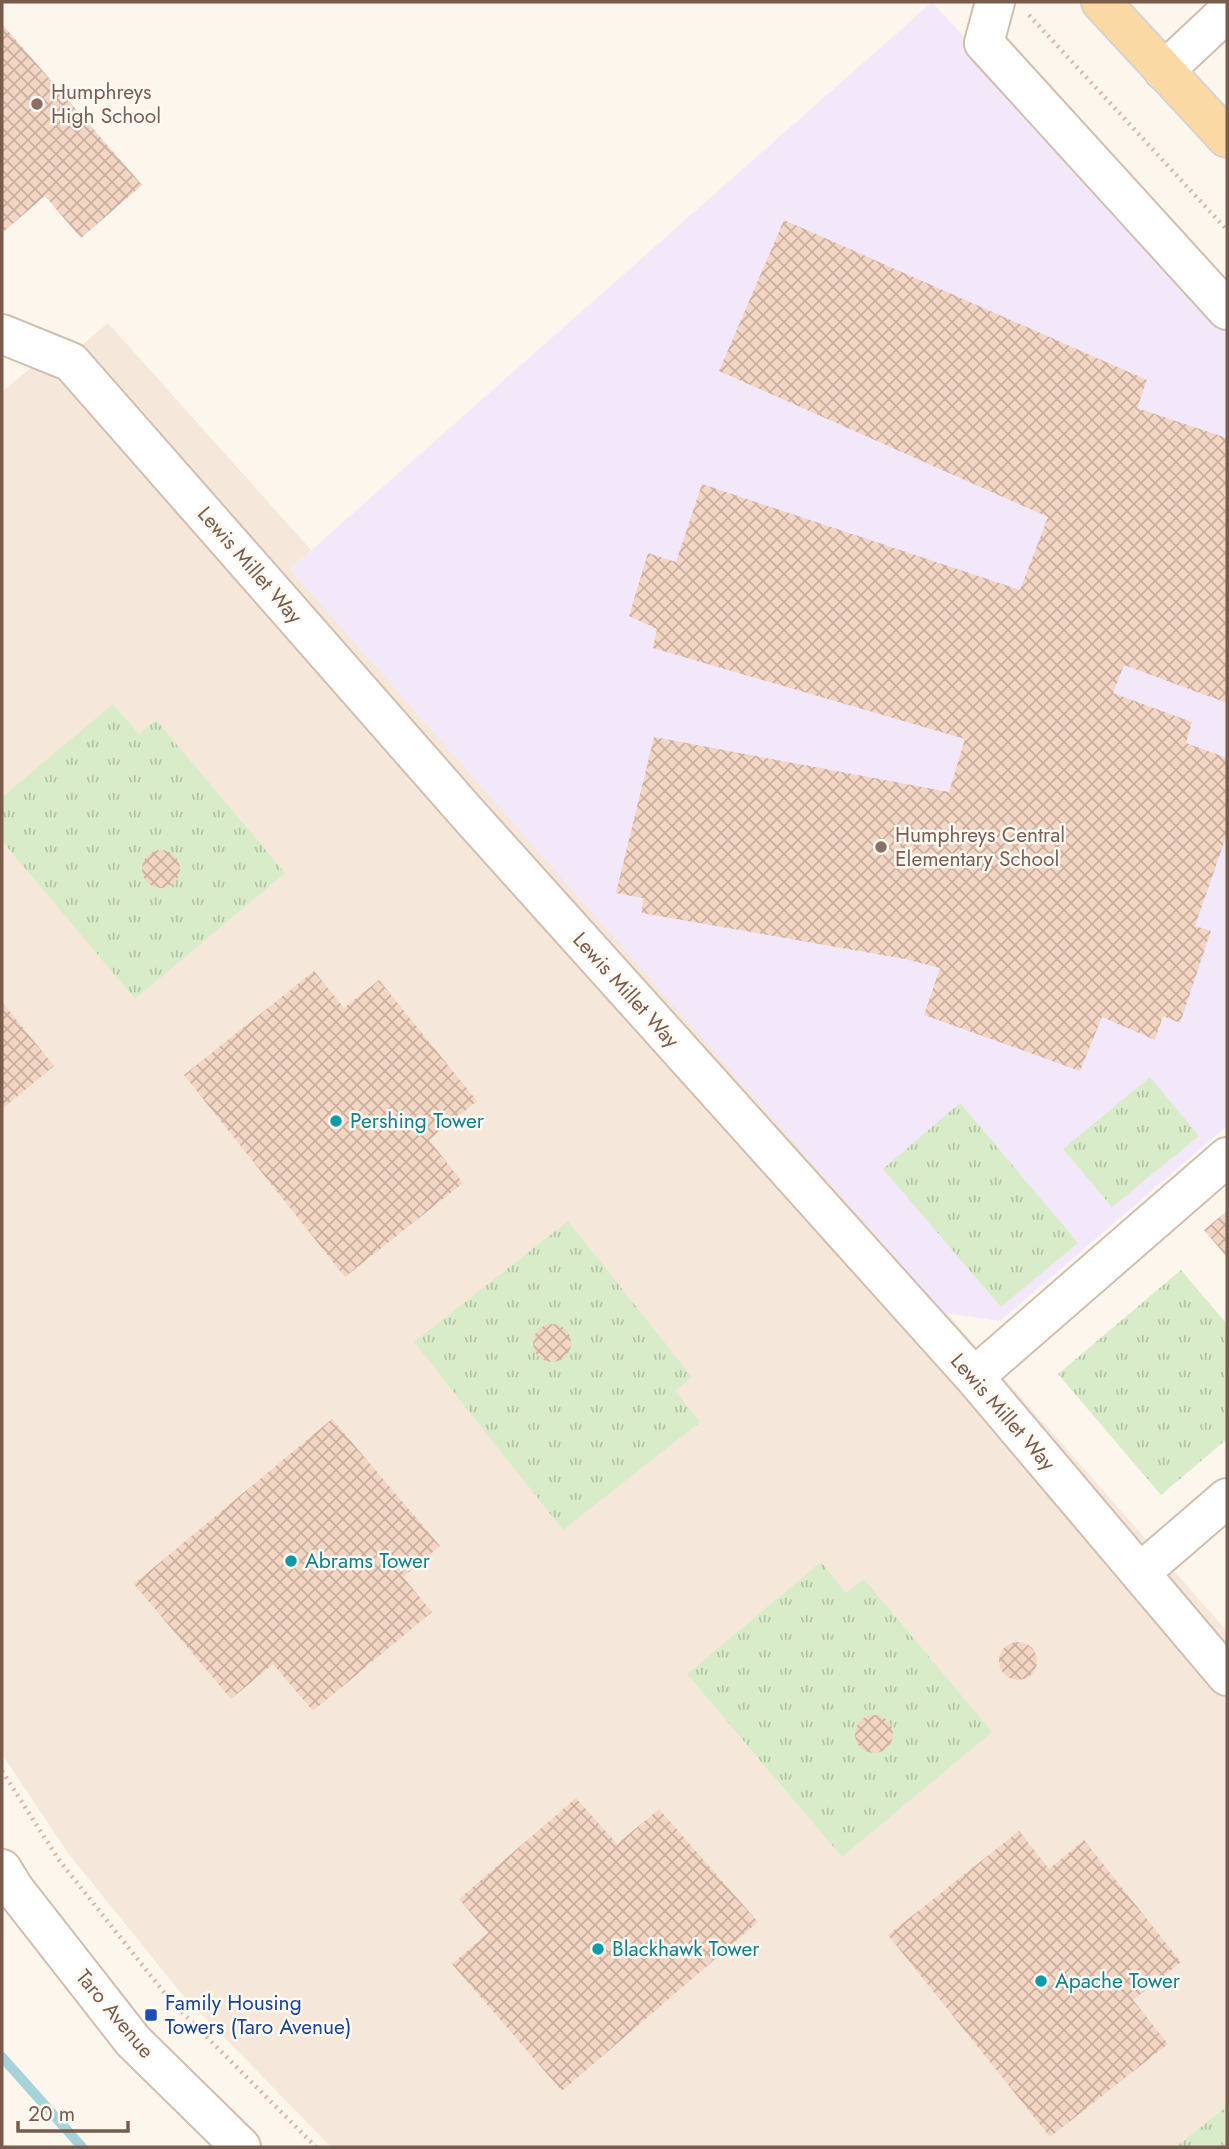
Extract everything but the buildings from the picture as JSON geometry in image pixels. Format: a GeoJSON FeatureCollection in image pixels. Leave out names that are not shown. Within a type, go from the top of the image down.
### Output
{"type":"FeatureCollection","features":[{"type":"Feature","properties":{"kind":"main road"},"geometry":{"type":"LineString","coordinates":[[1101,2],[1227,138]]}},
{"type":"Feature","properties":{"kind":"street"},"geometry":{"type":"LineString","coordinates":[[1011,7],[984,43],[1227,310]]}},
{"type":"Feature","properties":{"kind":"street"},"geometry":{"type":"LineString","coordinates":[[1164,71],[1227,12]]}},
{"type":"Feature","properties":{"kind":"street","name":"Lewis Millet Way"},"geometry":{"type":"LineString","coordinates":[[6,341],[71,362],[467,813],[974,1377],[1227,1676]]}},
{"type":"Feature","properties":{"kind":"street"},"geometry":{"type":"LineString","coordinates":[[974,1377],[1227,1157]]}},
{"type":"Feature","properties":{"kind":"street"},"geometry":{"type":"LineString","coordinates":[[1141,1572],[1227,1498]]}},
{"type":"Feature","properties":{"kind":"street","name":"Taro Avenue"},"geometry":{"type":"LineString","coordinates":[[2,1870],[133,2041],[241,2147]]}},
{"type":"Feature","properties":{"kind":"path"},"geometry":{"type":"LineString","coordinates":[[1011,7],[1227,230]]}},
{"type":"Feature","properties":{"kind":"path"},"geometry":{"type":"LineString","coordinates":[[2,1772],[59,1860],[170,2000],[316,2147]]}},
{"type":"Feature","properties":{"kind":"shaded area","name":"Humphreys Central Elementary School"},"geometry":{"type":"Polygon","coordinates":[[[932,2],[1227,325],[1227,1126],[1000,1321],[944,1313],[290,569],[932,2]]]}},
{"type":"Feature","properties":{"kind":"shaded area"},"geometry":{"type":"Polygon","coordinates":[[[108,323],[311,550],[290,569],[1227,1631],[1227,2147],[331,2147],[180,1992],[68,1853],[2,1754],[2,392],[39,361],[55,368],[108,323]]]}},
{"type":"Feature","properties":{"kind":"green space"},"geometry":{"type":"Polygon","coordinates":[[[113,704],[139,734],[156,720],[285,873],[135,999],[2,841],[2,797],[113,704]]]}},
{"type":"Feature","properties":{"kind":"green space"},"geometry":{"type":"Polygon","coordinates":[[[1150,1077],[1199,1136],[1112,1207],[1063,1149],[1150,1077]]]}},
{"type":"Feature","properties":{"kind":"green space"},"geometry":{"type":"Polygon","coordinates":[[[960,1103],[1078,1243],[1001,1307],[883,1169],[960,1103]]]}},
{"type":"Feature","properties":{"kind":"green space"},"geometry":{"type":"Polygon","coordinates":[[[568,1221],[692,1377],[675,1391],[700,1422],[563,1530],[414,1342],[568,1221]]]}},
{"type":"Feature","properties":{"kind":"green space"},"geometry":{"type":"Polygon","coordinates":[[[1181,1270],[1227,1324],[1227,1439],[1161,1495],[1058,1374],[1181,1270]]]}},
{"type":"Feature","properties":{"kind":"green space"},"geometry":{"type":"Polygon","coordinates":[[[821,1562],[846,1593],[864,1579],[992,1732],[842,1857],[687,1674],[821,1562]]]}},
{"type":"Feature","properties":{"kind":"green space"},"geometry":{"type":"Polygon","coordinates":[[[1227,2106],[1227,2147],[1176,2147],[1227,2106]]]}},
{"type":"Feature","properties":{"kind":"waterway"},"geometry":{"type":"LineString","coordinates":[[2,2057],[82,2147]]}},
{"type":"Feature","properties":{"kind":"place","name":"Humphreys High School"},"geometry":{"type":"Point","coordinates":[37,104]}},
{"type":"Feature","properties":{"kind":"place","name":"Humphreys Central Elementary School"},"geometry":{"type":"Point","coordinates":[881,847]}},
{"type":"Feature","properties":{"kind":"place","name":"Pershing Tower"},"geometry":{"type":"Point","coordinates":[336,1121]}},
{"type":"Feature","properties":{"kind":"place","name":"Abrams Tower"},"geometry":{"type":"Point","coordinates":[291,1561]}},
{"type":"Feature","properties":{"kind":"place","name":"Blackhawk Tower"},"geometry":{"type":"Point","coordinates":[598,1949]}},
{"type":"Feature","properties":{"kind":"place","name":"Apache Tower"},"geometry":{"type":"Point","coordinates":[1041,1981]}},
{"type":"Feature","properties":{"kind":"place","name":"Family Housing Towers (Taro Avenue)"},"geometry":{"type":"Point","coordinates":[151,2015]}}]}
